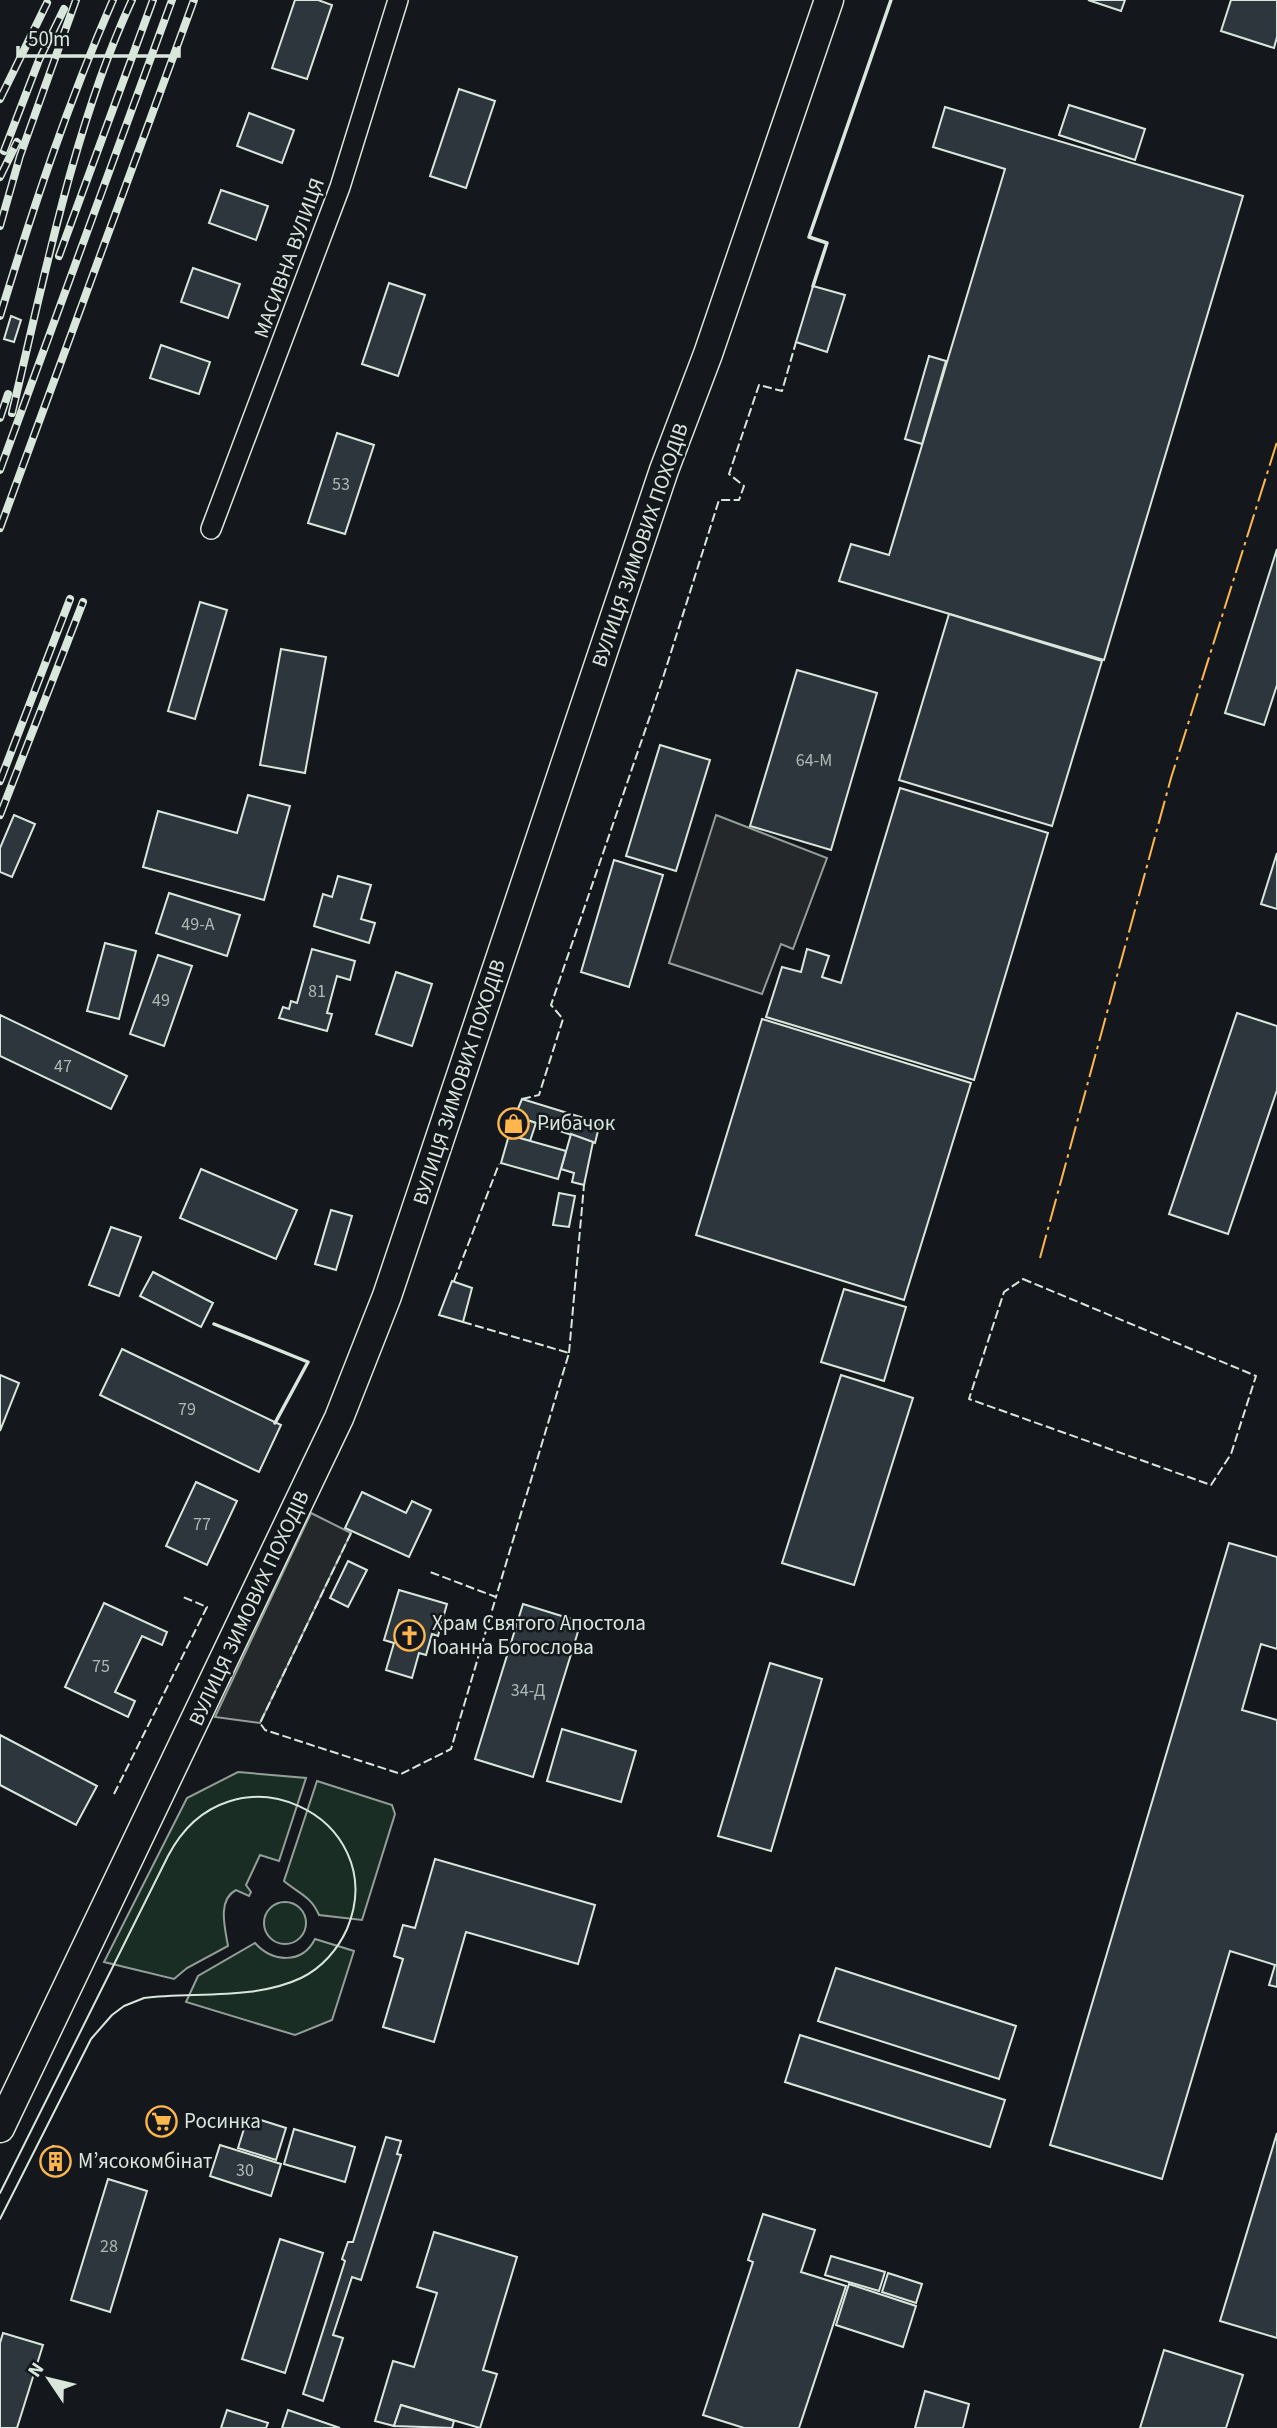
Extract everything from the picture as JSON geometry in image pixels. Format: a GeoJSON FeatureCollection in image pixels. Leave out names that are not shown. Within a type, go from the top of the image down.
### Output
{"type":"FeatureCollection","features":[{"type":"Feature","properties":{"kind":"main road","name":"ВУЛИЦЯ ЗИМОВИХ ПОХОДІВ"},"geometry":{"type":"LineString","coordinates":[[0,2129],[339,1418],[387,1296],[664,470],[708,354],[829,0]]}},
{"type":"Feature","properties":{"kind":"street","name":"МАСИВНА ВУЛИЦЯ"},"geometry":{"type":"LineString","coordinates":[[211,529],[340,187],[398,0]]}},
{"type":"Feature","properties":{"kind":"green space"},"geometry":{"type":"Polygon","coordinates":[[[238,1772],[306,1778],[279,1861],[260,1855],[246,1885],[251,1892],[249,1896],[236,1890],[226,1900],[224,1923],[228,1946],[187,1968],[174,1979],[104,1962],[187,1798],[238,1772]]]}},
{"type":"Feature","properties":{"kind":"green space"},"geometry":{"type":"Polygon","coordinates":[[[317,1781],[392,1805],[395,1814],[362,1920],[319,1915],[308,1899],[284,1881],[317,1781]]]}},
{"type":"Feature","properties":{"kind":"green space"},"geometry":{"type":"Polygon","coordinates":[[[285,1902],[300,1908],[306,1923],[300,1938],[285,1944],[270,1938],[264,1923],[270,1908],[285,1902]]]}},
{"type":"Feature","properties":{"kind":"green space"},"geometry":{"type":"Polygon","coordinates":[[[315,1939],[354,1951],[332,2020],[295,2035],[186,2002],[198,1976],[255,1943],[270,1954],[286,1958],[303,1953],[315,1939]]]}},
{"type":"Feature","properties":{"kind":"shaded area"},"geometry":{"type":"Polygon","coordinates":[[[716,815],[827,858],[793,949],[781,944],[762,994],[669,963],[716,815]]]}},
{"type":"Feature","properties":{"kind":"shaded area"},"geometry":{"type":"Polygon","coordinates":[[[311,1513],[351,1533],[260,1723],[215,1717],[311,1513]]]}},
{"type":"Feature","properties":{"kind":"building"},"geometry":{"type":"Polygon","coordinates":[[[295,0],[318,0],[332,5],[307,79],[272,68],[295,0]]]}},
{"type":"Feature","properties":{"kind":"building"},"geometry":{"type":"Polygon","coordinates":[[[1088,0],[1125,0],[1121,11],[1088,0]]]}},
{"type":"Feature","properties":{"kind":"building"},"geometry":{"type":"Polygon","coordinates":[[[1231,0],[1277,0],[1277,37],[1274,48],[1221,31],[1231,0]]]}},
{"type":"Feature","properties":{"kind":"building"},"geometry":{"type":"Polygon","coordinates":[[[459,89],[495,101],[466,188],[430,176],[459,89]]]}},
{"type":"Feature","properties":{"kind":"building"},"geometry":{"type":"Polygon","coordinates":[[[1069,105],[1145,129],[1135,160],[1059,135],[1069,105]]]}},
{"type":"Feature","properties":{"kind":"building"},"geometry":{"type":"Polygon","coordinates":[[[945,107],[1243,196],[1104,660],[839,581],[851,544],[889,555],[1005,169],[933,147],[945,107]]]}},
{"type":"Feature","properties":{"kind":"building"},"geometry":{"type":"Polygon","coordinates":[[[249,113],[294,130],[282,163],[237,146],[249,113]]]}},
{"type":"Feature","properties":{"kind":"building"},"geometry":{"type":"Polygon","coordinates":[[[221,190],[268,206],[256,240],[209,223],[221,190]]]}},
{"type":"Feature","properties":{"kind":"building"},"geometry":{"type":"Polygon","coordinates":[[[193,268],[240,284],[228,318],[181,302],[193,268]]]}},
{"type":"Feature","properties":{"kind":"building"},"geometry":{"type":"Polygon","coordinates":[[[389,283],[425,295],[398,376],[362,364],[389,283]]]}},
{"type":"Feature","properties":{"kind":"building"},"geometry":{"type":"Polygon","coordinates":[[[813,286],[845,295],[827,352],[796,342],[813,286]]]}},
{"type":"Feature","properties":{"kind":"building"},"geometry":{"type":"Polygon","coordinates":[[[11,316],[21,320],[14,342],[4,339],[11,316]]]}},
{"type":"Feature","properties":{"kind":"building"},"geometry":{"type":"Polygon","coordinates":[[[161,345],[210,362],[199,394],[150,378],[161,345]]]}},
{"type":"Feature","properties":{"kind":"building"},"geometry":{"type":"Polygon","coordinates":[[[929,356],[946,361],[922,444],[905,439],[929,356]]]}},
{"type":"Feature","properties":{"kind":"building"},"geometry":{"type":"Polygon","coordinates":[[[337,433],[374,445],[345,534],[308,523],[337,433]]]}},
{"type":"Feature","properties":{"kind":"building"},"geometry":{"type":"Polygon","coordinates":[[[1277,549],[1277,685],[1264,725],[1225,713],[1277,549]]]}},
{"type":"Feature","properties":{"kind":"building"},"geometry":{"type":"Polygon","coordinates":[[[200,602],[227,610],[195,719],[168,711],[200,602]]]}},
{"type":"Feature","properties":{"kind":"building"},"geometry":{"type":"Polygon","coordinates":[[[949,614],[1102,661],[1052,826],[899,780],[949,614]]]}},
{"type":"Feature","properties":{"kind":"building"},"geometry":{"type":"Polygon","coordinates":[[[281,649],[326,657],[305,773],[260,765],[281,649]]]}},
{"type":"Feature","properties":{"kind":"building"},"geometry":{"type":"Polygon","coordinates":[[[797,670],[877,693],[831,850],[750,826],[797,670]]]}},
{"type":"Feature","properties":{"kind":"building"},"geometry":{"type":"Polygon","coordinates":[[[660,745],[710,760],[676,871],[626,856],[660,745]]]}},
{"type":"Feature","properties":{"kind":"building"},"geometry":{"type":"Polygon","coordinates":[[[900,788],[1048,833],[974,1080],[766,1017],[782,967],[801,972],[807,949],[829,956],[822,977],[841,983],[900,788]]]}},
{"type":"Feature","properties":{"kind":"building"},"geometry":{"type":"Polygon","coordinates":[[[248,795],[290,806],[264,900],[143,867],[158,811],[237,833],[248,795]]]}},
{"type":"Feature","properties":{"kind":"building"},"geometry":{"type":"Polygon","coordinates":[[[14,815],[35,824],[12,877],[0,872],[0,848],[14,815]]]}},
{"type":"Feature","properties":{"kind":"building"},"geometry":{"type":"Polygon","coordinates":[[[1277,853],[1277,909],[1261,904],[1277,853]]]}},
{"type":"Feature","properties":{"kind":"building"},"geometry":{"type":"Polygon","coordinates":[[[614,860],[663,875],[629,987],[581,972],[614,860]]]}},
{"type":"Feature","properties":{"kind":"building"},"geometry":{"type":"Polygon","coordinates":[[[338,876],[371,885],[361,919],[375,923],[369,943],[314,926],[323,894],[332,897],[338,876]]]}},
{"type":"Feature","properties":{"kind":"building"},"geometry":{"type":"Polygon","coordinates":[[[169,893],[240,915],[227,956],[156,933],[169,893]]]}},
{"type":"Feature","properties":{"kind":"building"},"geometry":{"type":"Polygon","coordinates":[[[105,943],[136,951],[119,1019],[87,1011],[105,943]]]}},
{"type":"Feature","properties":{"kind":"building"},"geometry":{"type":"Polygon","coordinates":[[[312,949],[355,961],[350,980],[337,976],[327,1013],[332,1014],[327,1031],[279,1018],[283,1007],[289,1009],[291,1001],[297,1003],[312,949]]]}},
{"type":"Feature","properties":{"kind":"building"},"geometry":{"type":"Polygon","coordinates":[[[158,955],[192,966],[164,1046],[130,1034],[158,955]]]}},
{"type":"Feature","properties":{"kind":"building"},"geometry":{"type":"Polygon","coordinates":[[[396,972],[432,984],[412,1046],[376,1034],[396,972]]]}},
{"type":"Feature","properties":{"kind":"building"},"geometry":{"type":"Polygon","coordinates":[[[1237,1013],[1277,1026],[1277,1090],[1228,1234],[1169,1214],[1237,1013]]]}},
{"type":"Feature","properties":{"kind":"building"},"geometry":{"type":"Polygon","coordinates":[[[0,1015],[127,1076],[111,1109],[0,1056],[0,1015]]]}},
{"type":"Feature","properties":{"kind":"building"},"geometry":{"type":"Polygon","coordinates":[[[762,1019],[971,1083],[904,1300],[696,1235],[762,1019]]]}},
{"type":"Feature","properties":{"kind":"building"},"geometry":{"type":"Polygon","coordinates":[[[522,1099],[600,1123],[595,1143],[515,1116],[522,1099]]]}},
{"type":"Feature","properties":{"kind":"building"},"geometry":{"type":"Polygon","coordinates":[[[515,1116],[536,1123],[530,1141],[509,1135],[515,1116]]]}},
{"type":"Feature","properties":{"kind":"building"},"geometry":{"type":"Polygon","coordinates":[[[571,1134],[593,1142],[584,1185],[572,1182],[574,1173],[561,1169],[571,1134]]]}},
{"type":"Feature","properties":{"kind":"building"},"geometry":{"type":"Polygon","coordinates":[[[509,1135],[566,1151],[558,1179],[501,1163],[509,1135]]]}},
{"type":"Feature","properties":{"kind":"building"},"geometry":{"type":"Polygon","coordinates":[[[201,1169],[297,1210],[276,1259],[180,1218],[201,1169]]]}},
{"type":"Feature","properties":{"kind":"building"},"geometry":{"type":"Polygon","coordinates":[[[559,1193],[575,1196],[569,1227],[553,1225],[559,1193]]]}},
{"type":"Feature","properties":{"kind":"building"},"geometry":{"type":"Polygon","coordinates":[[[331,1210],[352,1216],[336,1270],[315,1264],[331,1210]]]}},
{"type":"Feature","properties":{"kind":"building"},"geometry":{"type":"Polygon","coordinates":[[[111,1227],[141,1237],[119,1296],[89,1285],[111,1227]]]}},
{"type":"Feature","properties":{"kind":"building"},"geometry":{"type":"Polygon","coordinates":[[[153,1272],[213,1303],[201,1327],[140,1296],[153,1272]]]}},
{"type":"Feature","properties":{"kind":"building"},"geometry":{"type":"Polygon","coordinates":[[[452,1281],[472,1288],[463,1322],[439,1315],[452,1281]]]}},
{"type":"Feature","properties":{"kind":"building"},"geometry":{"type":"Polygon","coordinates":[[[844,1289],[906,1307],[884,1381],[821,1362],[844,1289]]]}},
{"type":"Feature","properties":{"kind":"building"},"geometry":{"type":"Polygon","coordinates":[[[122,1349],[281,1425],[259,1472],[100,1395],[122,1349]]]}},
{"type":"Feature","properties":{"kind":"building"},"geometry":{"type":"Polygon","coordinates":[[[0,1375],[19,1383],[0,1431],[0,1375]]]}},
{"type":"Feature","properties":{"kind":"building"},"geometry":{"type":"Polygon","coordinates":[[[841,1375],[913,1398],[854,1585],[782,1563],[841,1375]]]}},
{"type":"Feature","properties":{"kind":"building"},"geometry":{"type":"Polygon","coordinates":[[[196,1482],[237,1501],[207,1565],[166,1546],[196,1482]]]}},
{"type":"Feature","properties":{"kind":"building"},"geometry":{"type":"Polygon","coordinates":[[[362,1492],[406,1513],[412,1501],[431,1510],[409,1557],[345,1528],[362,1492]]]}},
{"type":"Feature","properties":{"kind":"building"},"geometry":{"type":"Polygon","coordinates":[[[1229,1543],[1277,1557],[1277,1649],[1261,1644],[1242,1710],[1277,1720],[1277,1987],[1269,1985],[1275,1965],[1230,1951],[1162,2179],[1050,2145],[1229,1543]]]}},
{"type":"Feature","properties":{"kind":"building"},"geometry":{"type":"Polygon","coordinates":[[[348,1561],[367,1570],[348,1607],[330,1598],[348,1561]]]}},
{"type":"Feature","properties":{"kind":"building","name":"Храм Святого Апостола Іоанна Богослова"},"geometry":{"type":"Polygon","coordinates":[[[399,1590],[447,1604],[438,1636],[432,1634],[426,1655],[419,1653],[412,1678],[386,1670],[394,1643],[384,1640],[399,1590]]]}},
{"type":"Feature","properties":{"kind":"building"},"geometry":{"type":"Polygon","coordinates":[[[104,1603],[167,1632],[162,1645],[142,1636],[115,1692],[135,1701],[128,1717],[65,1687],[104,1603]]]}},
{"type":"Feature","properties":{"kind":"building"},"geometry":{"type":"Polygon","coordinates":[[[523,1604],[581,1622],[533,1777],[475,1759],[523,1604]]]}},
{"type":"Feature","properties":{"kind":"building"},"geometry":{"type":"Polygon","coordinates":[[[770,1663],[822,1679],[771,1851],[718,1836],[770,1663]]]}},
{"type":"Feature","properties":{"kind":"building"},"geometry":{"type":"Polygon","coordinates":[[[562,1729],[636,1751],[621,1802],[547,1781],[562,1729]]]}},
{"type":"Feature","properties":{"kind":"building"},"geometry":{"type":"Polygon","coordinates":[[[0,1735],[97,1786],[76,1825],[0,1785],[0,1735]]]}},
{"type":"Feature","properties":{"kind":"building"},"geometry":{"type":"Polygon","coordinates":[[[435,1859],[595,1905],[578,1964],[466,1932],[434,2042],[383,2027],[403,1959],[394,1956],[403,1925],[415,1928],[435,1859]]]}},
{"type":"Feature","properties":{"kind":"building"},"geometry":{"type":"Polygon","coordinates":[[[836,1968],[1016,2026],[999,2079],[818,2021],[836,1968]]]}},
{"type":"Feature","properties":{"kind":"building"},"geometry":{"type":"Polygon","coordinates":[[[800,2035],[1005,2100],[990,2147],[785,2082],[800,2035]]]}},
{"type":"Feature","properties":{"kind":"building"},"geometry":{"type":"Polygon","coordinates":[[[248,2116],[286,2128],[276,2160],[238,2148],[248,2116]]]}},
{"type":"Feature","properties":{"kind":"building"},"geometry":{"type":"Polygon","coordinates":[[[294,2129],[355,2147],[345,2182],[284,2164],[294,2129]]]}},
{"type":"Feature","properties":{"kind":"building"},"geometry":{"type":"Polygon","coordinates":[[[1277,2133],[1277,2338],[1220,2321],[1277,2133]]]}},
{"type":"Feature","properties":{"kind":"building"},"geometry":{"type":"Polygon","coordinates":[[[386,2137],[401,2141],[397,2154],[401,2155],[361,2280],[352,2277],[333,2335],[343,2338],[323,2401],[303,2394],[345,2261],[342,2259],[348,2242],[353,2242],[386,2137]]]}},
{"type":"Feature","properties":{"kind":"building"},"geometry":{"type":"Polygon","coordinates":[[[220,2145],[281,2164],[271,2196],[210,2176],[220,2145]]]}},
{"type":"Feature","properties":{"kind":"building","name":"М’ясокомбінат"},"geometry":{"type":"Polygon","coordinates":[[[53,2146],[68,2154],[57,2175],[42,2167],[53,2146]]]}},
{"type":"Feature","properties":{"kind":"building"},"geometry":{"type":"Polygon","coordinates":[[[108,2179],[147,2191],[110,2312],[71,2300],[108,2179]]]}},
{"type":"Feature","properties":{"kind":"building"},"geometry":{"type":"Polygon","coordinates":[[[763,2214],[815,2230],[801,2272],[846,2286],[799,2428],[744,2428],[703,2415],[753,2262],[748,2260],[763,2214]]]}},
{"type":"Feature","properties":{"kind":"building"},"geometry":{"type":"Polygon","coordinates":[[[434,2232],[517,2257],[483,2370],[497,2374],[480,2428],[401,2405],[394,2426],[375,2421],[393,2361],[414,2367],[437,2293],[417,2287],[434,2232]]]}},
{"type":"Feature","properties":{"kind":"building"},"geometry":{"type":"Polygon","coordinates":[[[280,2239],[323,2253],[285,2373],[242,2359],[280,2239]]]}},
{"type":"Feature","properties":{"kind":"building"},"geometry":{"type":"Polygon","coordinates":[[[831,2256],[885,2272],[879,2291],[825,2275],[831,2256]]]}},
{"type":"Feature","properties":{"kind":"building"},"geometry":{"type":"Polygon","coordinates":[[[888,2273],[922,2284],[916,2303],[882,2292],[888,2273]]]}},
{"type":"Feature","properties":{"kind":"building"},"geometry":{"type":"Polygon","coordinates":[[[849,2284],[916,2306],[903,2347],[836,2325],[849,2284]]]}},
{"type":"Feature","properties":{"kind":"building"},"geometry":{"type":"Polygon","coordinates":[[[3,2333],[43,2345],[17,2428],[0,2428],[0,2343],[3,2333]]]}},
{"type":"Feature","properties":{"kind":"building"},"geometry":{"type":"Polygon","coordinates":[[[1164,2350],[1243,2375],[1226,2428],[1140,2428],[1164,2350]]]}},
{"type":"Feature","properties":{"kind":"building"},"geometry":{"type":"Polygon","coordinates":[[[925,2391],[969,2404],[963,2428],[915,2428],[925,2391]]]}},
{"type":"Feature","properties":{"kind":"building"},"geometry":{"type":"Polygon","coordinates":[[[401,2405],[454,2421],[452,2428],[394,2426],[401,2405]]]}},
{"type":"Feature","properties":{"kind":"building"},"geometry":{"type":"Polygon","coordinates":[[[227,2410],[268,2423],[266,2428],[221,2428],[227,2410]]]}},
{"type":"Feature","properties":{"kind":"building"},"geometry":{"type":"Polygon","coordinates":[[[288,2410],[340,2428],[282,2428],[288,2410]]]}},
{"type":"Feature","properties":{"kind":"tram line"},"geometry":{"type":"LineString","coordinates":[[0,2193],[168,1856],[195,1820],[229,1801],[264,1797],[298,1806],[327,1825],[348,1854],[355,1889],[347,1929],[334,1951],[309,1974],[283,1985],[224,1994],[144,1998],[124,2006],[112,2015],[91,2039],[0,2219]]}},
{"type":"Feature","properties":{"kind":"railway"},"geometry":{"type":"LineString","coordinates":[[0,226],[20,156],[76,0]]}},
{"type":"Feature","properties":{"kind":"railway"},"geometry":{"type":"LineString","coordinates":[[0,316],[52,156],[113,0]]}},
{"type":"Feature","properties":{"kind":"railway"},"geometry":{"type":"LineString","coordinates":[[12,413],[77,150],[93,98],[132,0]]}},
{"type":"Feature","properties":{"kind":"railway"},"geometry":{"type":"LineString","coordinates":[[59,256],[153,0]]}},
{"type":"Feature","properties":{"kind":"railway"},"geometry":{"type":"LineString","coordinates":[[0,470],[172,0]]}},
{"type":"Feature","properties":{"kind":"railway"},"geometry":{"type":"LineString","coordinates":[[0,528],[194,0]]}},
{"type":"Feature","properties":{"kind":"railway"},"geometry":{"type":"LineString","coordinates":[[0,99],[47,3]]}},
{"type":"Feature","properties":{"kind":"railway"},"geometry":{"type":"LineString","coordinates":[[4,151],[39,60],[64,9]]}},
{"type":"Feature","properties":{"kind":"railway"},"geometry":{"type":"LineString","coordinates":[[0,177],[17,142]]}},
{"type":"Feature","properties":{"kind":"railway"},"geometry":{"type":"LineString","coordinates":[[0,418],[8,394]]}},
{"type":"Feature","properties":{"kind":"railway"},"geometry":{"type":"LineString","coordinates":[[0,781],[70,599]]}},
{"type":"Feature","properties":{"kind":"railway"},"geometry":{"type":"LineString","coordinates":[[0,815],[83,602]]}},
{"type":"Feature","properties":{"kind":"fence"},"geometry":{"type":"LineString","coordinates":[[522,1099],[539,1095],[563,1019],[551,1005],[661,684],[719,500],[739,500],[744,486],[729,474],[759,385],[782,391],[796,342]]}},
{"type":"Feature","properties":{"kind":"fence"},"geometry":{"type":"LineString","coordinates":[[454,1281],[499,1164]]}},
{"type":"Feature","properties":{"kind":"fence"},"geometry":{"type":"LineString","coordinates":[[569,1353],[584,1185]]}},
{"type":"Feature","properties":{"kind":"fence"},"geometry":{"type":"LineString","coordinates":[[1023,1279],[1256,1376],[1231,1454],[1211,1485],[969,1399],[1004,1292],[1023,1279]]}},
{"type":"Feature","properties":{"kind":"fence"},"geometry":{"type":"LineString","coordinates":[[463,1322],[569,1353],[496,1597]]}},
{"type":"Feature","properties":{"kind":"fence"},"geometry":{"type":"LineString","coordinates":[[351,1533],[260,1723],[265,1730],[401,1774],[451,1749],[496,1597],[430,1572]]}},
{"type":"Feature","properties":{"kind":"fence"},"geometry":{"type":"LineString","coordinates":[[114,1794],[207,1607],[183,1597]]}},
{"type":"Feature","properties":{"kind":"wall"},"geometry":{"type":"LineString","coordinates":[[813,286],[827,243],[809,237],[891,0]]}},
{"type":"Feature","properties":{"kind":"wall"},"geometry":{"type":"LineString","coordinates":[[214,1324],[308,1362],[275,1423]]}},
{"type":"Feature","properties":{"kind":"power"},"geometry":{"type":"LineString","coordinates":[[1040,1258],[1171,778],[1277,442]]}},
{"type":"Feature","properties":{"kind":"place","name":"Рибачок"},"geometry":{"type":"Point","coordinates":[514,1123]}},
{"type":"Feature","properties":{"kind":"place","name":"Храм Святого Апостола Іоанна Богослова"},"geometry":{"type":"Point","coordinates":[409,1635]}},
{"type":"Feature","properties":{"kind":"place","name":"Росинка"},"geometry":{"type":"Point","coordinates":[161,2121]}},
{"type":"Feature","properties":{"kind":"place","name":"М’ясокомбінат"},"geometry":{"type":"Point","coordinates":[55,2161]}}]}
